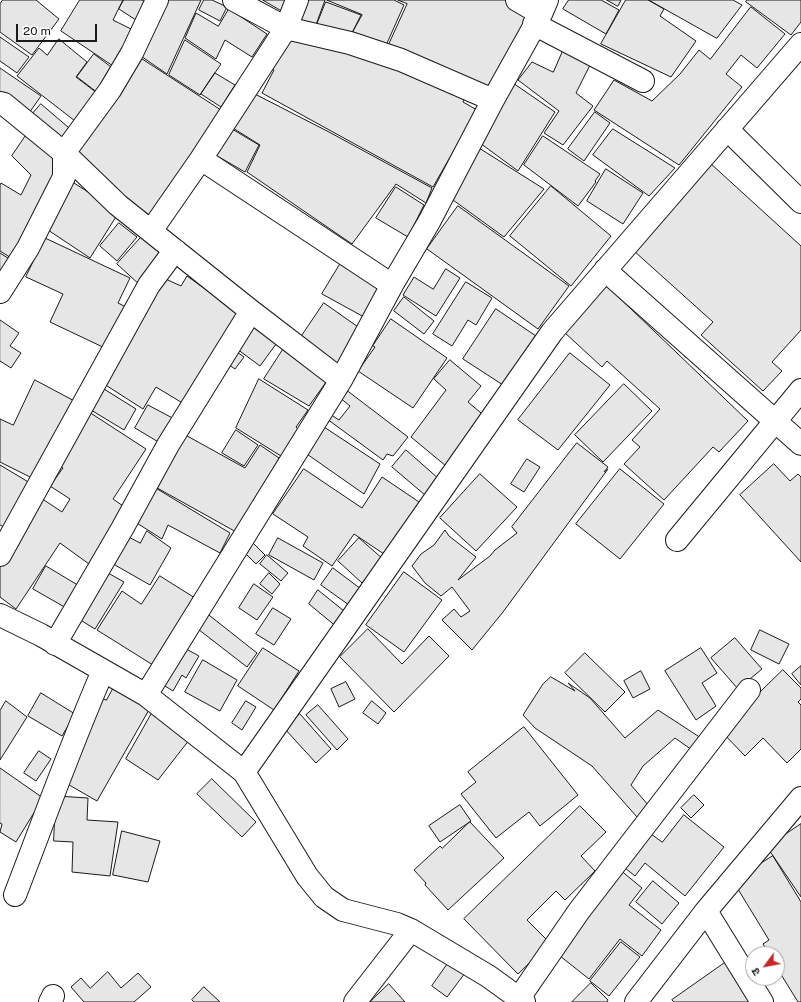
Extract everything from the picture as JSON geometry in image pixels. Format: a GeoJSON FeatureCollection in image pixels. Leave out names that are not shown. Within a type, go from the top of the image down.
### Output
{"type":"FeatureCollection","features":[{"type":"Feature","properties":{"kind":"street"},"geometry":{"type":"LineString","coordinates":[[0,292],[28,248],[64,177],[64,153],[110,90],[132,52],[157,0]]}},
{"type":"Feature","properties":{"kind":"street"},"geometry":{"type":"LineString","coordinates":[[234,0],[286,28],[350,43],[401,60],[493,100]]}},
{"type":"Feature","properties":{"kind":"street"},"geometry":{"type":"LineString","coordinates":[[151,231],[201,158],[286,28],[297,0]]}},
{"type":"Feature","properties":{"kind":"street"},"geometry":{"type":"LineString","coordinates":[[517,0],[541,13],[643,81]]}},
{"type":"Feature","properties":{"kind":"street"},"geometry":{"type":"LineString","coordinates":[[146,695],[341,380],[392,285],[429,222],[493,100],[541,13]]}},
{"type":"Feature","properties":{"kind":"street"},"geometry":{"type":"LineString","coordinates":[[244,772],[547,338],[801,44]]}},
{"type":"Feature","properties":{"kind":"street"},"geometry":{"type":"LineString","coordinates":[[0,103],[4,104],[64,153],[118,205],[251,311],[341,380]]}},
{"type":"Feature","properties":{"kind":"street"},"geometry":{"type":"LineString","coordinates":[[727,129],[801,202]]}},
{"type":"Feature","properties":{"kind":"street"},"geometry":{"type":"LineString","coordinates":[[201,158],[392,285]]}},
{"type":"Feature","properties":{"kind":"street"},"geometry":{"type":"LineString","coordinates":[[0,555],[149,285],[176,251]]}},
{"type":"Feature","properties":{"kind":"street"},"geometry":{"type":"LineString","coordinates":[[605,270],[801,444]]}},
{"type":"Feature","properties":{"kind":"street"},"geometry":{"type":"LineString","coordinates":[[55,644],[122,529],[168,445],[251,311]]}},
{"type":"Feature","properties":{"kind":"street"},"geometry":{"type":"LineString","coordinates":[[677,540],[801,390]]}},
{"type":"Feature","properties":{"kind":"street"},"geometry":{"type":"LineString","coordinates":[[0,615],[103,670],[146,695],[244,772],[307,876],[324,897],[343,910],[404,927],[488,976],[522,1000],[579,911],[749,690]]}},
{"type":"Feature","properties":{"kind":"street"},"geometry":{"type":"LineString","coordinates":[[15,895],[66,764],[76,733],[103,670]]}},
{"type":"Feature","properties":{"kind":"street"},"geometry":{"type":"LineString","coordinates":[[636,1002],[706,911],[801,798]]}},
{"type":"Feature","properties":{"kind":"street"},"geometry":{"type":"LineString","coordinates":[[706,911],[762,1002]]}},
{"type":"Feature","properties":{"kind":"street"},"geometry":{"type":"LineString","coordinates":[[355,1002],[404,927]]}},
{"type":"Feature","properties":{"kind":"building"},"geometry":{"type":"Polygon","coordinates":[[[3,0],[36,0],[59,19],[32,55],[0,32],[0,4],[3,0]]]}},
{"type":"Feature","properties":{"kind":"building"},"geometry":{"type":"Polygon","coordinates":[[[80,0],[123,0],[113,20],[135,31],[116,68],[61,31],[80,0]]]}},
{"type":"Feature","properties":{"kind":"building"},"geometry":{"type":"Polygon","coordinates":[[[124,0],[142,0],[148,4],[139,22],[119,9],[124,0]]]}},
{"type":"Feature","properties":{"kind":"building"},"geometry":{"type":"Polygon","coordinates":[[[160,0],[201,0],[167,74],[135,52],[160,0]]]}},
{"type":"Feature","properties":{"kind":"building"},"geometry":{"type":"Polygon","coordinates":[[[204,0],[212,0],[227,7],[220,21],[199,10],[204,0]]]}},
{"type":"Feature","properties":{"kind":"building"},"geometry":{"type":"Polygon","coordinates":[[[263,0],[290,0],[284,12],[263,0]]]}},
{"type":"Feature","properties":{"kind":"building"},"geometry":{"type":"Polygon","coordinates":[[[300,0],[325,0],[313,33],[290,24],[300,0]]]}},
{"type":"Feature","properties":{"kind":"building"},"geometry":{"type":"Polygon","coordinates":[[[327,0],[394,0],[404,5],[384,50],[348,40],[362,15],[327,0]]]}},
{"type":"Feature","properties":{"kind":"building"},"geometry":{"type":"Polygon","coordinates":[[[398,0],[508,0],[532,14],[489,91],[386,50],[407,4],[398,0]]]}},
{"type":"Feature","properties":{"kind":"building"},"geometry":{"type":"Polygon","coordinates":[[[569,0],[601,0],[619,10],[606,34],[563,9],[569,0]]]}},
{"type":"Feature","properties":{"kind":"building"},"geometry":{"type":"Polygon","coordinates":[[[607,0],[621,0],[618,6],[607,0]]]}},
{"type":"Feature","properties":{"kind":"building"},"geometry":{"type":"Polygon","coordinates":[[[626,0],[648,0],[664,9],[660,16],[696,41],[671,77],[601,44],[626,0]]]}},
{"type":"Feature","properties":{"kind":"building"},"geometry":{"type":"Polygon","coordinates":[[[649,0],[733,0],[742,5],[717,38],[649,0]]]}},
{"type":"Feature","properties":{"kind":"building"},"geometry":{"type":"Polygon","coordinates":[[[747,0],[801,0],[801,22],[791,35],[746,2],[747,0]]]}},
{"type":"Feature","properties":{"kind":"building"},"geometry":{"type":"Polygon","coordinates":[[[326,2],[361,15],[348,41],[314,32],[326,2]]]}},
{"type":"Feature","properties":{"kind":"building"},"geometry":{"type":"Polygon","coordinates":[[[751,7],[785,34],[757,68],[741,55],[726,74],[742,87],[679,165],[594,110],[614,80],[652,101],[680,74],[699,50],[710,59],[751,7]]]}},
{"type":"Feature","properties":{"kind":"building"},"geometry":{"type":"Polygon","coordinates":[[[229,9],[267,34],[252,57],[225,40],[216,59],[185,38],[196,13],[218,26],[229,9]]]}},
{"type":"Feature","properties":{"kind":"building"},"geometry":{"type":"Polygon","coordinates":[[[286,33],[406,70],[466,96],[463,102],[477,110],[433,187],[262,93],[274,70],[265,65],[286,33]]]}},
{"type":"Feature","properties":{"kind":"building"},"geometry":{"type":"Polygon","coordinates":[[[0,37],[29,57],[17,73],[0,61],[0,37]]]}},
{"type":"Feature","properties":{"kind":"building"},"geometry":{"type":"Polygon","coordinates":[[[59,39],[87,62],[76,77],[97,93],[75,121],[17,76],[39,48],[47,55],[59,39]]]}},
{"type":"Feature","properties":{"kind":"building"},"geometry":{"type":"Polygon","coordinates":[[[185,40],[221,64],[200,95],[169,75],[185,40]]]}},
{"type":"Feature","properties":{"kind":"building"},"geometry":{"type":"Polygon","coordinates":[[[566,44],[592,61],[576,93],[593,106],[563,145],[544,133],[559,111],[518,80],[532,62],[553,72],[566,44]]]}},
{"type":"Feature","properties":{"kind":"building"},"geometry":{"type":"Polygon","coordinates":[[[94,54],[115,70],[98,93],[77,77],[94,54]]]}},
{"type":"Feature","properties":{"kind":"building"},"geometry":{"type":"Polygon","coordinates":[[[136,55],[221,110],[152,217],[120,196],[68,153],[136,55]]]}},
{"type":"Feature","properties":{"kind":"building"},"geometry":{"type":"Polygon","coordinates":[[[0,68],[41,96],[27,116],[0,99],[0,68]]]}},
{"type":"Feature","properties":{"kind":"building"},"geometry":{"type":"Polygon","coordinates":[[[215,73],[235,85],[221,107],[201,94],[215,73]]]}},
{"type":"Feature","properties":{"kind":"building"},"geometry":{"type":"Polygon","coordinates":[[[513,83],[555,112],[518,171],[480,143],[513,83]]]}},
{"type":"Feature","properties":{"kind":"building"},"geometry":{"type":"Polygon","coordinates":[[[249,91],[329,132],[432,188],[426,203],[396,184],[352,244],[247,172],[260,145],[228,125],[249,91]]]}},
{"type":"Feature","properties":{"kind":"building"},"geometry":{"type":"Polygon","coordinates":[[[41,104],[75,133],[62,147],[29,118],[41,104]]]}},
{"type":"Feature","properties":{"kind":"building"},"geometry":{"type":"Polygon","coordinates":[[[595,112],[610,123],[584,161],[568,149],[595,112]]]}},
{"type":"Feature","properties":{"kind":"building"},"geometry":{"type":"Polygon","coordinates":[[[227,126],[259,145],[245,172],[212,153],[227,126]]]}},
{"type":"Feature","properties":{"kind":"building"},"geometry":{"type":"Polygon","coordinates":[[[613,129],[675,168],[649,196],[593,155],[613,129]]]}},
{"type":"Feature","properties":{"kind":"building"},"geometry":{"type":"Polygon","coordinates":[[[29,131],[58,155],[58,171],[16,261],[0,251],[0,185],[1,183],[21,195],[31,175],[12,156],[29,131]]]}},
{"type":"Feature","properties":{"kind":"building"},"geometry":{"type":"Polygon","coordinates":[[[543,136],[600,174],[595,181],[596,182],[578,206],[524,165],[543,136]]]}},
{"type":"Feature","properties":{"kind":"building"},"geometry":{"type":"Polygon","coordinates":[[[479,148],[544,189],[504,237],[453,200],[479,148]]]}},
{"type":"Feature","properties":{"kind":"building"},"geometry":{"type":"Polygon","coordinates":[[[710,163],[801,246],[801,330],[772,362],[782,371],[763,391],[701,335],[713,322],[634,251],[710,163]]]}},
{"type":"Feature","properties":{"kind":"building"},"geometry":{"type":"Polygon","coordinates":[[[606,169],[643,193],[623,224],[587,201],[606,169]]]}},
{"type":"Feature","properties":{"kind":"building"},"geometry":{"type":"Polygon","coordinates":[[[71,181],[119,212],[90,258],[42,226],[71,181]]]}},
{"type":"Feature","properties":{"kind":"building"},"geometry":{"type":"Polygon","coordinates":[[[551,186],[611,236],[571,286],[510,236],[551,186]]]}},
{"type":"Feature","properties":{"kind":"building"},"geometry":{"type":"Polygon","coordinates":[[[396,187],[424,205],[408,237],[376,218],[396,187]]]}},
{"type":"Feature","properties":{"kind":"building"},"geometry":{"type":"Polygon","coordinates":[[[458,206],[569,286],[538,329],[427,249],[458,206]]]}},
{"type":"Feature","properties":{"kind":"building"},"geometry":{"type":"Polygon","coordinates":[[[119,223],[137,237],[117,261],[100,246],[119,223]]]}},
{"type":"Feature","properties":{"kind":"building"},"geometry":{"type":"Polygon","coordinates":[[[145,233],[169,256],[141,286],[117,264],[145,233]]]}},
{"type":"Feature","properties":{"kind":"building"},"geometry":{"type":"Polygon","coordinates":[[[45,238],[130,278],[118,303],[126,307],[107,349],[50,322],[63,294],[26,277],[45,238]]]}},
{"type":"Feature","properties":{"kind":"building"},"geometry":{"type":"Polygon","coordinates":[[[0,253],[14,262],[0,280],[0,253]]]}},
{"type":"Feature","properties":{"kind":"building"},"geometry":{"type":"Polygon","coordinates":[[[342,261],[385,286],[364,317],[322,294],[342,261]]]}},
{"type":"Feature","properties":{"kind":"building"},"geometry":{"type":"Polygon","coordinates":[[[446,269],[460,278],[436,316],[403,295],[414,277],[433,289],[446,269]]]}},
{"type":"Feature","properties":{"kind":"building"},"geometry":{"type":"Polygon","coordinates":[[[159,276],[181,286],[187,276],[215,296],[247,311],[189,407],[156,387],[143,409],[101,382],[159,276]]]}},
{"type":"Feature","properties":{"kind":"building"},"geometry":{"type":"Polygon","coordinates":[[[466,282],[492,298],[476,325],[468,320],[452,346],[433,334],[466,282]]]}},
{"type":"Feature","properties":{"kind":"building"},"geometry":{"type":"Polygon","coordinates":[[[607,286],[748,421],[719,452],[713,447],[664,500],[624,464],[640,447],[632,440],[660,409],[607,361],[602,367],[564,332],[607,286]]]}},
{"type":"Feature","properties":{"kind":"building"},"geometry":{"type":"Polygon","coordinates":[[[404,297],[434,321],[424,334],[394,311],[404,297]]]}},
{"type":"Feature","properties":{"kind":"building"},"geometry":{"type":"Polygon","coordinates":[[[324,303],[361,329],[336,369],[299,340],[324,303]]]}},
{"type":"Feature","properties":{"kind":"building"},"geometry":{"type":"Polygon","coordinates":[[[496,309],[536,336],[503,385],[463,359],[496,309]]]}},
{"type":"Feature","properties":{"kind":"building"},"geometry":{"type":"Polygon","coordinates":[[[249,319],[279,340],[260,366],[233,346],[249,319]]]}},
{"type":"Feature","properties":{"kind":"building"},"geometry":{"type":"Polygon","coordinates":[[[391,319],[447,358],[413,408],[358,371],[375,347],[373,346],[391,319]]]}},
{"type":"Feature","properties":{"kind":"building"},"geometry":{"type":"Polygon","coordinates":[[[0,320],[19,333],[10,346],[21,353],[11,368],[0,361],[0,320]]]}},
{"type":"Feature","properties":{"kind":"building"},"geometry":{"type":"Polygon","coordinates":[[[230,347],[244,357],[235,369],[223,361],[230,347]]]}},
{"type":"Feature","properties":{"kind":"building"},"geometry":{"type":"Polygon","coordinates":[[[284,348],[329,378],[309,406],[264,379],[284,348]]]}},
{"type":"Feature","properties":{"kind":"building"},"geometry":{"type":"Polygon","coordinates":[[[570,353],[610,385],[558,450],[518,420],[570,353]]]}},
{"type":"Feature","properties":{"kind":"building"},"geometry":{"type":"Polygon","coordinates":[[[450,360],[481,386],[468,402],[487,418],[446,466],[411,437],[446,390],[434,379],[450,360]]]}},
{"type":"Feature","properties":{"kind":"building"},"geometry":{"type":"Polygon","coordinates":[[[259,379],[308,410],[296,427],[298,429],[281,456],[236,428],[259,379]]]}},
{"type":"Feature","properties":{"kind":"building"},"geometry":{"type":"Polygon","coordinates":[[[35,380],[80,404],[38,481],[0,462],[0,419],[13,425],[35,380]]]}},
{"type":"Feature","properties":{"kind":"building"},"geometry":{"type":"Polygon","coordinates":[[[624,384],[652,411],[603,462],[575,435],[624,384]]]}},
{"type":"Feature","properties":{"kind":"building"},"geometry":{"type":"Polygon","coordinates":[[[104,389],[136,409],[124,430],[91,410],[104,389]]]}},
{"type":"Feature","properties":{"kind":"building"},"geometry":{"type":"Polygon","coordinates":[[[345,389],[408,437],[393,456],[387,454],[383,460],[327,419],[330,414],[339,420],[350,406],[339,397],[345,389]]]}},
{"type":"Feature","properties":{"kind":"building"},"geometry":{"type":"Polygon","coordinates":[[[148,405],[180,422],[165,446],[135,428],[148,405]]]}},
{"type":"Feature","properties":{"kind":"building"},"geometry":{"type":"Polygon","coordinates":[[[89,412],[146,449],[113,499],[126,508],[89,564],[60,543],[16,609],[0,597],[0,566],[41,498],[62,512],[70,499],[50,486],[63,468],[55,463],[89,412]]]}},
{"type":"Feature","properties":{"kind":"building"},"geometry":{"type":"Polygon","coordinates":[[[321,425],[380,464],[364,494],[304,452],[321,425]]]}},
{"type":"Feature","properties":{"kind":"building"},"geometry":{"type":"Polygon","coordinates":[[[236,430],[258,445],[244,466],[222,453],[236,430]]]}},
{"type":"Feature","properties":{"kind":"building"},"geometry":{"type":"Polygon","coordinates":[[[180,432],[245,468],[260,445],[279,458],[264,488],[238,533],[150,484],[180,432]]]}},
{"type":"Feature","properties":{"kind":"building"},"geometry":{"type":"Polygon","coordinates":[[[577,443],[608,467],[604,472],[608,469],[503,612],[472,650],[442,620],[454,609],[461,617],[470,611],[452,587],[441,596],[425,583],[412,566],[421,554],[434,545],[445,530],[449,536],[476,557],[458,580],[517,533],[512,527],[577,443]]]}},
{"type":"Feature","properties":{"kind":"building"},"geometry":{"type":"Polygon","coordinates":[[[406,450],[439,479],[425,495],[392,467],[406,450]]]}},
{"type":"Feature","properties":{"kind":"building"},"geometry":{"type":"Polygon","coordinates":[[[527,459],[540,467],[524,492],[511,484],[527,459]]]}},
{"type":"Feature","properties":{"kind":"building"},"geometry":{"type":"Polygon","coordinates":[[[774,464],[790,481],[798,474],[801,477],[801,562],[740,495],[774,464]]]}},
{"type":"Feature","properties":{"kind":"building"},"geometry":{"type":"Polygon","coordinates":[[[0,465],[35,486],[9,530],[0,525],[0,465]]]}},
{"type":"Feature","properties":{"kind":"building"},"geometry":{"type":"Polygon","coordinates":[[[304,469],[362,508],[382,477],[422,504],[387,556],[354,534],[332,566],[303,546],[308,537],[273,514],[304,469]]]}},
{"type":"Feature","properties":{"kind":"building"},"geometry":{"type":"Polygon","coordinates":[[[620,469],[664,504],[620,559],[576,524],[620,469]]]}},
{"type":"Feature","properties":{"kind":"building"},"geometry":{"type":"Polygon","coordinates":[[[480,474],[517,507],[476,551],[440,518],[480,474]]]}},
{"type":"Feature","properties":{"kind":"building"},"geometry":{"type":"Polygon","coordinates":[[[149,484],[230,533],[220,553],[168,525],[162,539],[132,520],[149,484]]]}},
{"type":"Feature","properties":{"kind":"building"},"geometry":{"type":"Polygon","coordinates":[[[147,531],[171,548],[150,585],[108,561],[123,534],[140,543],[147,531]]]}},
{"type":"Feature","properties":{"kind":"building"},"geometry":{"type":"Polygon","coordinates":[[[278,538],[323,563],[314,580],[269,555],[278,538]]]}},
{"type":"Feature","properties":{"kind":"building"},"geometry":{"type":"Polygon","coordinates":[[[359,538],[383,559],[362,583],[338,561],[359,538]]]}},
{"type":"Feature","properties":{"kind":"building"},"geometry":{"type":"Polygon","coordinates":[[[253,543],[265,555],[256,564],[244,552],[253,543]]]}},
{"type":"Feature","properties":{"kind":"building"},"geometry":{"type":"Polygon","coordinates":[[[267,555],[288,573],[281,581],[260,564],[267,555]]]}},
{"type":"Feature","properties":{"kind":"building"},"geometry":{"type":"Polygon","coordinates":[[[46,566],[81,587],[68,609],[33,589],[46,566]]]}},
{"type":"Feature","properties":{"kind":"building"},"geometry":{"type":"Polygon","coordinates":[[[333,568],[361,589],[349,605],[321,585],[333,568]]]}},
{"type":"Feature","properties":{"kind":"building"},"geometry":{"type":"Polygon","coordinates":[[[101,569],[124,582],[95,629],[74,616],[101,569]]]}},
{"type":"Feature","properties":{"kind":"building"},"geometry":{"type":"Polygon","coordinates":[[[404,572],[442,600],[404,652],[366,625],[404,572]]]}},
{"type":"Feature","properties":{"kind":"building"},"geometry":{"type":"Polygon","coordinates":[[[269,573],[280,584],[272,594],[260,584],[269,573]]]}},
{"type":"Feature","properties":{"kind":"building"},"geometry":{"type":"Polygon","coordinates":[[[160,576],[195,598],[153,665],[97,630],[122,591],[141,604],[160,576]]]}},
{"type":"Feature","properties":{"kind":"building"},"geometry":{"type":"Polygon","coordinates":[[[254,584],[273,597],[257,620],[239,608],[254,584]]]}},
{"type":"Feature","properties":{"kind":"building"},"geometry":{"type":"Polygon","coordinates":[[[318,590],[349,615],[338,628],[309,604],[318,590]]]}},
{"type":"Feature","properties":{"kind":"building"},"geometry":{"type":"Polygon","coordinates":[[[273,608],[291,619],[274,645],[256,634],[273,608]]]}},
{"type":"Feature","properties":{"kind":"building"},"geometry":{"type":"Polygon","coordinates":[[[205,612],[257,653],[247,667],[194,626],[205,612]]]}},
{"type":"Feature","properties":{"kind":"building"},"geometry":{"type":"Polygon","coordinates":[[[368,629],[402,664],[429,636],[449,656],[394,712],[340,657],[368,629]]]}},
{"type":"Feature","properties":{"kind":"building"},"geometry":{"type":"Polygon","coordinates":[[[760,630],[789,644],[779,664],[751,650],[760,630]]]}},
{"type":"Feature","properties":{"kind":"building"},"geometry":{"type":"Polygon","coordinates":[[[735,638],[762,669],[738,689],[711,658],[735,638]]]}},
{"type":"Feature","properties":{"kind":"building"},"geometry":{"type":"Polygon","coordinates":[[[179,645],[199,656],[186,678],[182,675],[173,691],[157,681],[179,645]]]}},
{"type":"Feature","properties":{"kind":"building"},"geometry":{"type":"Polygon","coordinates":[[[263,648],[299,671],[274,710],[238,686],[263,648]]]}},
{"type":"Feature","properties":{"kind":"building"},"geometry":{"type":"Polygon","coordinates":[[[701,648],[717,673],[702,683],[716,706],[696,720],[665,671],[701,648]]]}},
{"type":"Feature","properties":{"kind":"building"},"geometry":{"type":"Polygon","coordinates":[[[585,653],[625,692],[605,712],[565,673],[585,653]]]}},
{"type":"Feature","properties":{"kind":"building"},"geometry":{"type":"Polygon","coordinates":[[[203,660],[237,680],[220,711],[185,692],[203,660]]]}},
{"type":"Feature","properties":{"kind":"building"},"geometry":{"type":"Polygon","coordinates":[[[801,666],[801,685],[792,674],[801,666]]]}},
{"type":"Feature","properties":{"kind":"building"},"geometry":{"type":"Polygon","coordinates":[[[783,670],[801,688],[801,699],[798,702],[801,705],[801,749],[787,763],[763,738],[745,756],[721,731],[783,670]]]}},
{"type":"Feature","properties":{"kind":"building"},"geometry":{"type":"Polygon","coordinates":[[[641,671],[650,689],[633,698],[624,681],[641,671]]]}},
{"type":"Feature","properties":{"kind":"building"},"geometry":{"type":"Polygon","coordinates":[[[551,677],[575,691],[568,683],[590,698],[625,738],[658,710],[701,738],[692,750],[675,738],[643,766],[631,785],[649,806],[637,817],[592,766],[535,728],[523,715],[543,684],[551,677]]]}},
{"type":"Feature","properties":{"kind":"building"},"geometry":{"type":"Polygon","coordinates":[[[346,682],[355,699],[339,707],[331,689],[346,682]]]}},
{"type":"Feature","properties":{"kind":"building"},"geometry":{"type":"Polygon","coordinates":[[[113,689],[150,708],[97,801],[64,782],[95,695],[106,700],[113,689]]]}},
{"type":"Feature","properties":{"kind":"building"},"geometry":{"type":"Polygon","coordinates":[[[41,693],[75,714],[62,736],[28,716],[41,693]]]}},
{"type":"Feature","properties":{"kind":"building"},"geometry":{"type":"Polygon","coordinates":[[[6,701],[27,717],[0,760],[0,711],[6,701]]]}},
{"type":"Feature","properties":{"kind":"building"},"geometry":{"type":"Polygon","coordinates":[[[246,701],[256,707],[242,730],[232,723],[246,701]]]}},
{"type":"Feature","properties":{"kind":"building"},"geometry":{"type":"Polygon","coordinates":[[[372,701],[386,713],[378,724],[363,713],[372,701]]]}},
{"type":"Feature","properties":{"kind":"building"},"geometry":{"type":"Polygon","coordinates":[[[318,705],[348,739],[337,750],[306,715],[318,705]]]}},
{"type":"Feature","properties":{"kind":"building"},"geometry":{"type":"Polygon","coordinates":[[[152,713],[193,735],[158,780],[126,759],[152,713]]]}},
{"type":"Feature","properties":{"kind":"building"},"geometry":{"type":"Polygon","coordinates":[[[300,714],[331,749],[316,763],[284,728],[300,714]]]}},
{"type":"Feature","properties":{"kind":"building"},"geometry":{"type":"Polygon","coordinates":[[[524,727],[578,795],[540,826],[529,812],[496,838],[461,794],[476,782],[468,772],[524,727]]]}},
{"type":"Feature","properties":{"kind":"building"},"geometry":{"type":"Polygon","coordinates":[[[39,751],[51,759],[36,781],[24,773],[39,751]]]}},
{"type":"Feature","properties":{"kind":"building"},"geometry":{"type":"Polygon","coordinates":[[[0,768],[43,798],[16,842],[0,832],[2,824],[0,823],[0,768]]]}},
{"type":"Feature","properties":{"kind":"building"},"geometry":{"type":"Polygon","coordinates":[[[212,779],[256,822],[242,837],[197,794],[212,779]]]}},
{"type":"Feature","properties":{"kind":"building"},"geometry":{"type":"Polygon","coordinates":[[[694,795],[704,805],[691,818],[681,808],[694,795]]]}},
{"type":"Feature","properties":{"kind":"building"},"geometry":{"type":"Polygon","coordinates":[[[56,796],[88,798],[87,820],[118,822],[110,876],[72,872],[73,842],[54,841],[56,796]]]}},
{"type":"Feature","properties":{"kind":"building"},"geometry":{"type":"Polygon","coordinates":[[[460,805],[471,821],[440,842],[429,826],[460,805]]]}},
{"type":"Feature","properties":{"kind":"building"},"geometry":{"type":"Polygon","coordinates":[[[580,806],[606,832],[581,856],[595,871],[565,900],[556,891],[527,920],[550,943],[518,974],[464,919],[580,806]]]}},
{"type":"Feature","properties":{"kind":"building"},"geometry":{"type":"Polygon","coordinates":[[[684,815],[724,847],[685,896],[645,863],[635,876],[620,864],[647,831],[662,842],[684,815]]]}},
{"type":"Feature","properties":{"kind":"building"},"geometry":{"type":"Polygon","coordinates":[[[470,822],[504,858],[448,910],[425,885],[426,883],[414,870],[440,846],[442,848],[470,822]]]}},
{"type":"Feature","properties":{"kind":"building"},"geometry":{"type":"Polygon","coordinates":[[[801,824],[801,897],[767,847],[801,824]]]}},
{"type":"Feature","properties":{"kind":"building"},"geometry":{"type":"Polygon","coordinates":[[[122,831],[160,841],[148,882],[113,875],[122,831]]]}},
{"type":"Feature","properties":{"kind":"building"},"geometry":{"type":"Polygon","coordinates":[[[773,856],[801,902],[801,1002],[798,1002],[785,981],[785,946],[764,946],[763,944],[769,940],[733,881],[773,856]]]}},
{"type":"Feature","properties":{"kind":"building"},"geometry":{"type":"Polygon","coordinates":[[[619,869],[642,888],[629,905],[661,930],[642,956],[620,939],[589,979],[555,952],[619,869]]]}},
{"type":"Feature","properties":{"kind":"building"},"geometry":{"type":"Polygon","coordinates":[[[653,881],[679,903],[662,924],[636,902],[653,881]]]}},
{"type":"Feature","properties":{"kind":"building"},"geometry":{"type":"Polygon","coordinates":[[[621,942],[640,957],[609,996],[590,981],[621,942]]]}},
{"type":"Feature","properties":{"kind":"building"},"geometry":{"type":"Polygon","coordinates":[[[449,962],[465,973],[447,997],[432,986],[449,962]]]}},
{"type":"Feature","properties":{"kind":"building"},"geometry":{"type":"Polygon","coordinates":[[[726,962],[754,1002],[674,1002],[672,1000],[726,962]]]}},
{"type":"Feature","properties":{"kind":"building"},"geometry":{"type":"Polygon","coordinates":[[[108,972],[121,988],[138,973],[151,987],[134,1002],[84,1002],[71,987],[81,978],[90,988],[108,972]]]}},
{"type":"Feature","properties":{"kind":"building"},"geometry":{"type":"Polygon","coordinates":[[[591,983],[608,1000],[607,1002],[572,1002],[591,983]]]}},
{"type":"Feature","properties":{"kind":"building"},"geometry":{"type":"Polygon","coordinates":[[[389,984],[405,1002],[370,1002],[389,984]]]}},
{"type":"Feature","properties":{"kind":"building"},"geometry":{"type":"Polygon","coordinates":[[[204,987],[220,1002],[194,1002],[192,1000],[204,987]]]}}]}
